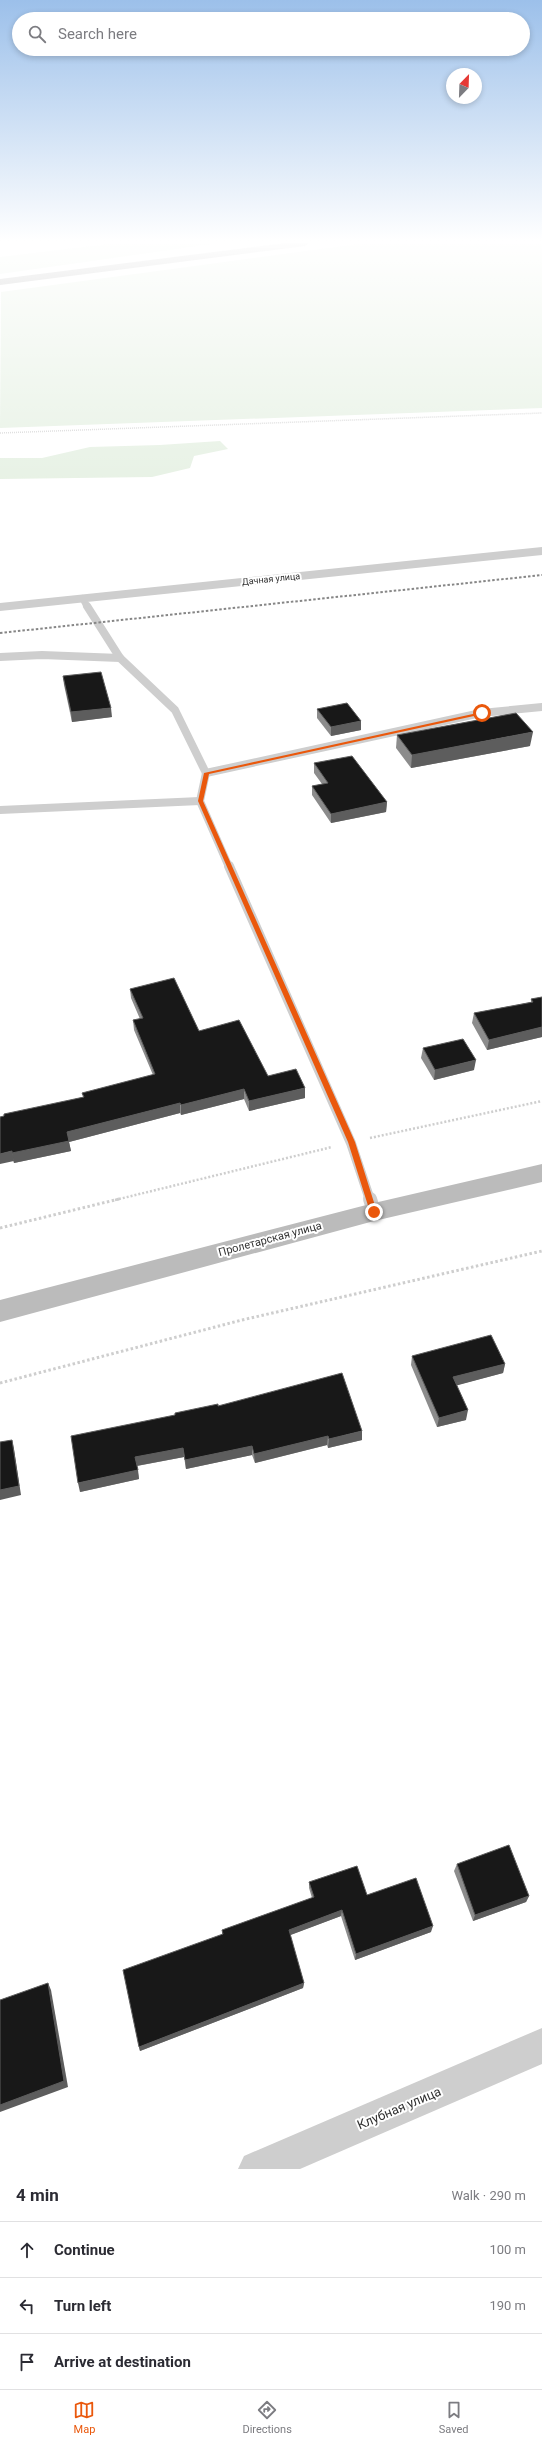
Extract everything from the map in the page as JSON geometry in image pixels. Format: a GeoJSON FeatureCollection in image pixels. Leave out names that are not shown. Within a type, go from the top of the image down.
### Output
{"type":"FeatureCollection","features":[{"type":"Feature","properties":{"kind":"main road","name":"Пролетарская улица"},"geometry":{"type":"LineString","coordinates":[[0,1311],[374,1212],[542,1173]]}},
{"type":"Feature","properties":{"kind":"street","name":"Дачная улица"},"geometry":{"type":"LineString","coordinates":[[0,607],[542,551]]}},
{"type":"Feature","properties":{"kind":"street","name":"Клубная улица"},"geometry":{"type":"LineString","coordinates":[[257,2169],[542,2046]]}},
{"type":"Feature","properties":{"kind":"lane"},"geometry":{"type":"LineString","coordinates":[[82,598],[120,658],[175,710],[206,773],[200,801],[351,1142],[374,1212]]}},
{"type":"Feature","properties":{"kind":"lane"},"geometry":{"type":"LineString","coordinates":[[0,657],[42,655],[120,658]]}},
{"type":"Feature","properties":{"kind":"lane"},"geometry":{"type":"LineString","coordinates":[[206,773],[482,713],[542,707]]}},
{"type":"Feature","properties":{"kind":"lane"},"geometry":{"type":"LineString","coordinates":[[0,810],[200,801]]}},
{"type":"Feature","properties":{"kind":"path"},"geometry":{"type":"LineString","coordinates":[[0,433],[542,413]]}},
{"type":"Feature","properties":{"kind":"path"},"geometry":{"type":"LineString","coordinates":[[0,1228],[351,1142],[542,1101]]}},
{"type":"Feature","properties":{"kind":"path"},"geometry":{"type":"LineString","coordinates":[[0,1383],[242,1320],[542,1251]]}},
{"type":"Feature","properties":{"kind":"green space"},"geometry":{"type":"Polygon","coordinates":[[[1,344],[542,344],[542,408],[0,428],[1,344]]]}},
{"type":"Feature","properties":{"kind":"green space"},"geometry":{"type":"Polygon","coordinates":[[[220,441],[228,449],[194,456],[190,468],[152,477],[0,479],[0,458],[42,458],[90,447],[160,445],[220,441]]]}},
{"type":"Feature","properties":{"kind":"building"},"geometry":{"type":"Polygon","coordinates":[[[101,672],[111,708],[71,712],[63,676],[101,672]]]}},
{"type":"Feature","properties":{"kind":"building"},"geometry":{"type":"Polygon","coordinates":[[[347,703],[361,721],[331,727],[317,709],[347,703]]]}},
{"type":"Feature","properties":{"kind":"building"},"geometry":{"type":"Polygon","coordinates":[[[516,713],[533,732],[412,755],[397,735],[516,713]]]}},
{"type":"Feature","properties":{"kind":"building"},"geometry":{"type":"Polygon","coordinates":[[[352,756],[387,802],[331,814],[312,786],[328,783],[314,763],[352,756]]]}},
{"type":"Feature","properties":{"kind":"building"},"geometry":{"type":"Polygon","coordinates":[[[174,978],[199,1031],[239,1020],[268,1076],[296,1069],[305,1088],[249,1101],[244,1089],[181,1105],[180,1103],[67,1132],[69,1141],[12,1153],[12,1151],[0,1154],[0,1117],[4,1116],[4,1114],[84,1097],[82,1093],[155,1074],[133,1020],[143,1018],[130,989],[174,978]]]}},
{"type":"Feature","properties":{"kind":"building"},"geometry":{"type":"Polygon","coordinates":[[[542,997],[542,1027],[489,1040],[474,1013],[533,1002],[531,999],[542,997]]]}},
{"type":"Feature","properties":{"kind":"building"},"geometry":{"type":"Polygon","coordinates":[[[463,1039],[476,1060],[435,1070],[423,1048],[463,1039]]]}},
{"type":"Feature","properties":{"kind":"building"},"geometry":{"type":"Polygon","coordinates":[[[491,1335],[505,1364],[453,1377],[468,1410],[439,1418],[412,1356],[491,1335]]]}},
{"type":"Feature","properties":{"kind":"building"},"geometry":{"type":"Polygon","coordinates":[[[342,1373],[362,1431],[329,1439],[328,1436],[254,1454],[252,1446],[185,1460],[183,1448],[135,1457],[138,1470],[78,1483],[71,1436],[175,1415],[175,1413],[218,1404],[218,1406],[342,1373]]]}},
{"type":"Feature","properties":{"kind":"building"},"geometry":{"type":"Polygon","coordinates":[[[12,1440],[19,1486],[0,1490],[0,1442],[12,1440]]]}},
{"type":"Feature","properties":{"kind":"building"},"geometry":{"type":"Polygon","coordinates":[[[509,1845],[529,1896],[475,1915],[457,1864],[509,1845]]]}},
{"type":"Feature","properties":{"kind":"building"},"geometry":{"type":"Polygon","coordinates":[[[357,1866],[367,1895],[416,1878],[433,1926],[356,1954],[342,1910],[289,1930],[304,1983],[139,2047],[123,1970],[223,1934],[222,1930],[314,1897],[309,1882],[357,1866]]]}},
{"type":"Feature","properties":{"kind":"building"},"geometry":{"type":"Polygon","coordinates":[[[48,1983],[64,2081],[0,2105],[0,2000],[48,1983]]]}},
{"type":"Feature","properties":{"kind":"railway"},"geometry":{"type":"LineString","coordinates":[[0,633],[542,575]]}},
{"type":"Feature","properties":{"kind":"route"},"geometry":{"type":"LineString","coordinates":[[374,1212],[351,1142],[200,801],[206,773],[482,713]]}}]}
